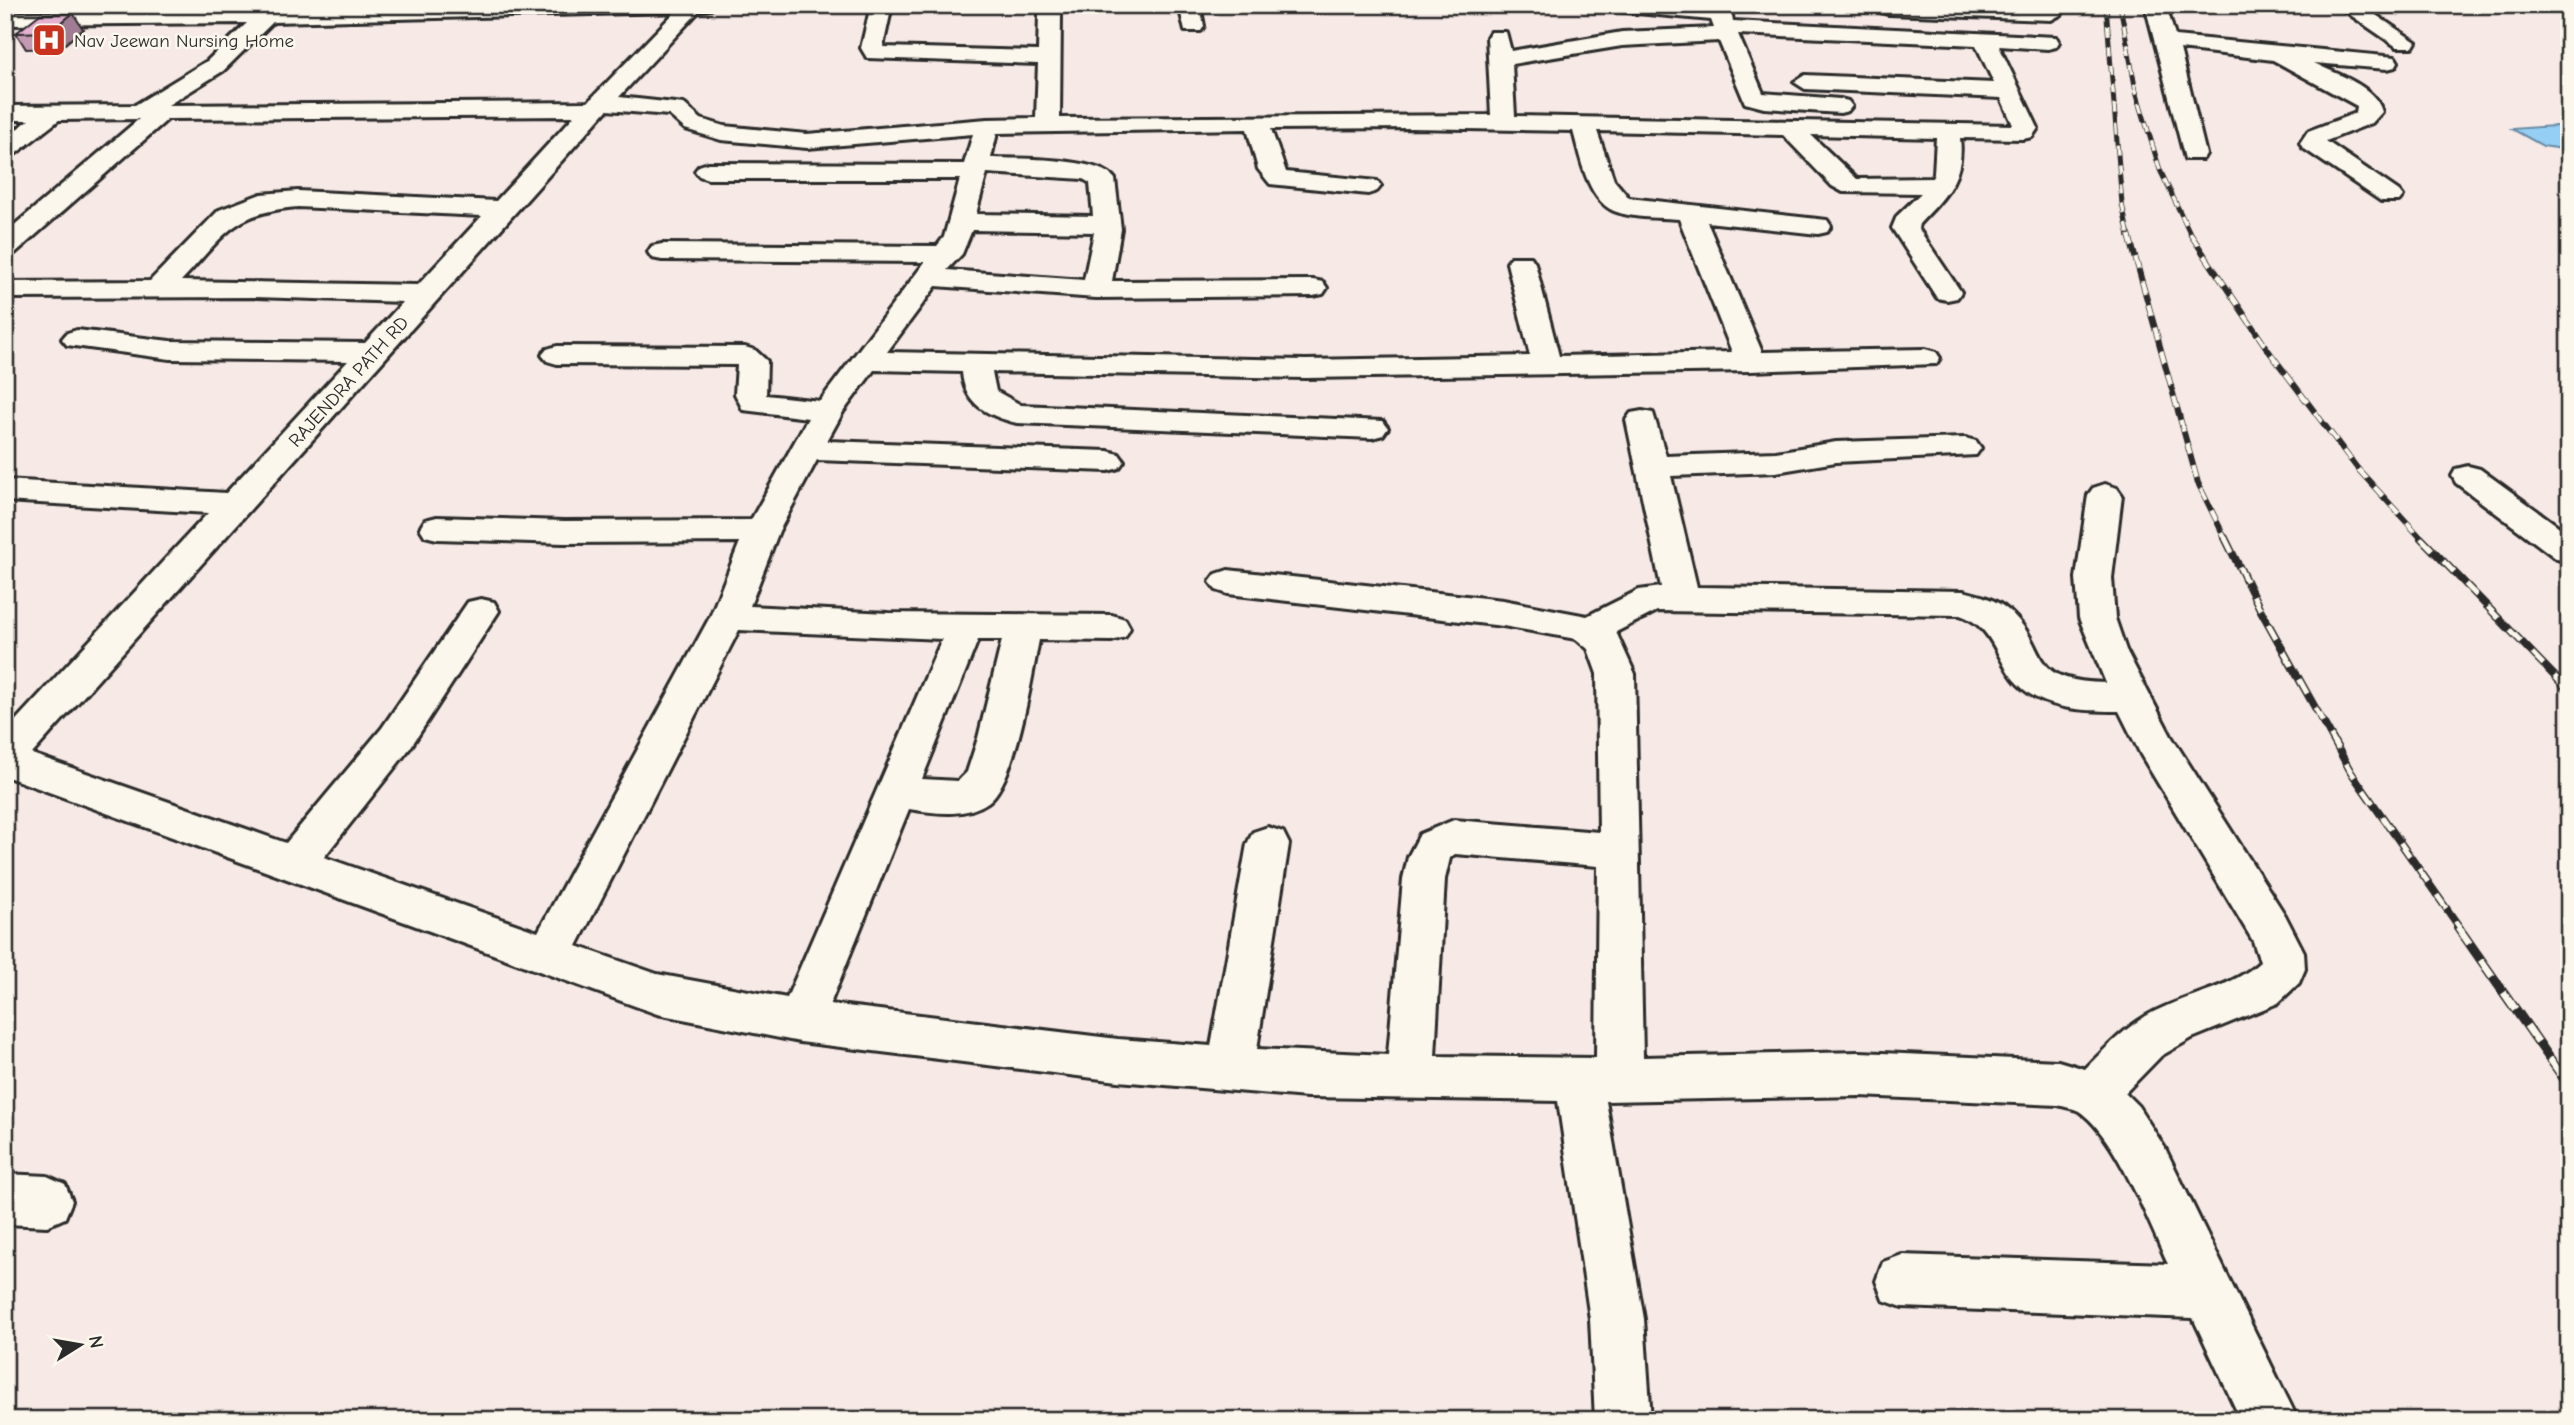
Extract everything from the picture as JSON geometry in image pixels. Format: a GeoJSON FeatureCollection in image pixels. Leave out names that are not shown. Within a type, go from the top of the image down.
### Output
{"type":"FeatureCollection","features":[{"type":"Feature","properties":{"kind":"street"},"geometry":{"type":"LineString","coordinates":[[882,5],[872,48],[875,52],[1050,58]]}},
{"type":"Feature","properties":{"kind":"street"},"geometry":{"type":"LineString","coordinates":[[1616,5],[1725,27],[2048,41]]}},
{"type":"Feature","properties":{"kind":"street"},"geometry":{"type":"LineString","coordinates":[[2155,5],[2194,154]]}},
{"type":"Feature","properties":{"kind":"street"},"geometry":{"type":"LineString","coordinates":[[2346,5],[2405,42]]}},
{"type":"Feature","properties":{"kind":"street"},"geometry":{"type":"LineString","coordinates":[[5,19],[239,11],[267,16],[696,6]]}},
{"type":"Feature","properties":{"kind":"street","name":"RAJENDRA PATH RD"},"geometry":{"type":"LineString","coordinates":[[5,759],[597,106],[696,6]]}},
{"type":"Feature","properties":{"kind":"street"},"geometry":{"type":"LineString","coordinates":[[1866,7],[2051,14]]}},
{"type":"Feature","properties":{"kind":"street"},"geometry":{"type":"LineString","coordinates":[[1048,127],[1050,14]]}},
{"type":"Feature","properties":{"kind":"street"},"geometry":{"type":"LineString","coordinates":[[5,247],[36,222],[151,112],[215,66],[267,16]]}},
{"type":"Feature","properties":{"kind":"street"},"geometry":{"type":"LineString","coordinates":[[5,38],[28,18]]}},
{"type":"Feature","properties":{"kind":"street"},"geometry":{"type":"LineString","coordinates":[[1725,27],[1754,98],[1764,101],[2020,112]]}},
{"type":"Feature","properties":{"kind":"street"},"geometry":{"type":"LineString","coordinates":[[1504,124],[1500,84],[1504,69],[1500,48],[1631,38],[1725,27],[1762,55]]}},
{"type":"Feature","properties":{"kind":"street"},"geometry":{"type":"LineString","coordinates":[[5,113],[597,106],[676,109],[702,129],[770,138],[828,140],[987,127],[1256,122],[2023,132],[2026,128],[2020,112],[1993,64],[1985,39]]}},
{"type":"Feature","properties":{"kind":"street"},"geometry":{"type":"LineString","coordinates":[[2165,41],[2387,61]]}},
{"type":"Feature","properties":{"kind":"street"},"geometry":{"type":"LineString","coordinates":[[2277,53],[2349,90],[2368,103],[2370,112],[2364,118],[2317,136],[2312,143],[2390,196]]}},
{"type":"Feature","properties":{"kind":"street"},"geometry":{"type":"LineString","coordinates":[[1966,63],[1993,64]]}},
{"type":"Feature","properties":{"kind":"street"},"geometry":{"type":"LineString","coordinates":[[1744,78],[2007,91]]}},
{"type":"Feature","properties":{"kind":"street"},"geometry":{"type":"LineString","coordinates":[[5,150],[53,113]]}},
{"type":"Feature","properties":{"kind":"street"},"geometry":{"type":"LineString","coordinates":[[1256,122],[1266,148],[1269,167],[1279,179],[1368,186]]}},
{"type":"Feature","properties":{"kind":"street"},"geometry":{"type":"LineString","coordinates":[[1584,126],[1600,177],[1613,199],[1635,208],[1818,226]]}},
{"type":"Feature","properties":{"kind":"street"},"geometry":{"type":"LineString","coordinates":[[549,956],[728,617],[762,531],[828,411],[939,266],[962,222],[987,127]]}},
{"type":"Feature","properties":{"kind":"street"},"geometry":{"type":"LineString","coordinates":[[1792,130],[1841,181],[1852,187],[1940,186]]}},
{"type":"Feature","properties":{"kind":"street"},"geometry":{"type":"LineString","coordinates":[[1947,131],[1952,161],[1949,175],[1906,222],[1905,228],[1947,292]]}},
{"type":"Feature","properties":{"kind":"street"},"geometry":{"type":"LineString","coordinates":[[708,171],[976,168],[1097,174],[1104,186],[1108,224],[1096,290]]}},
{"type":"Feature","properties":{"kind":"street"},"geometry":{"type":"LineString","coordinates":[[158,289],[228,216],[261,202],[298,199],[503,209]]}},
{"type":"Feature","properties":{"kind":"street"},"geometry":{"type":"LineString","coordinates":[[1689,213],[1751,362]]}},
{"type":"Feature","properties":{"kind":"street"},"geometry":{"type":"LineString","coordinates":[[5,222],[36,222]]}},
{"type":"Feature","properties":{"kind":"street"},"geometry":{"type":"LineString","coordinates":[[962,222],[1108,224]]}},
{"type":"Feature","properties":{"kind":"street"},"geometry":{"type":"LineString","coordinates":[[662,252],[939,266],[1019,288],[1313,288]]}},
{"type":"Feature","properties":{"kind":"street"},"geometry":{"type":"LineString","coordinates":[[1521,263],[1547,366]]}},
{"type":"Feature","properties":{"kind":"street"},"geometry":{"type":"LineString","coordinates":[[5,290],[158,289],[427,294]]}},
{"type":"Feature","properties":{"kind":"street"},"geometry":{"type":"LineString","coordinates":[[77,340],[181,350],[374,352]]}},
{"type":"Feature","properties":{"kind":"street"},"geometry":{"type":"LineString","coordinates":[[557,355],[745,356],[752,360],[750,394],[754,403],[828,411]]}},
{"type":"Feature","properties":{"kind":"street"},"geometry":{"type":"LineString","coordinates":[[866,361],[1306,369],[1925,358]]}},
{"type":"Feature","properties":{"kind":"street"},"geometry":{"type":"LineString","coordinates":[[977,363],[976,381],[983,397],[995,406],[1017,414],[1372,428]]}},
{"type":"Feature","properties":{"kind":"street"},"geometry":{"type":"LineString","coordinates":[[1642,419],[1681,597]]}},
{"type":"Feature","properties":{"kind":"street"},"geometry":{"type":"LineString","coordinates":[[1653,467],[1776,462],[1836,452],[1965,448]]}},
{"type":"Feature","properties":{"kind":"street"},"geometry":{"type":"LineString","coordinates":[[807,450],[1108,461]]}},
{"type":"Feature","properties":{"kind":"street"},"geometry":{"type":"LineString","coordinates":[[2468,476],[2569,551]]}},
{"type":"Feature","properties":{"kind":"street"},"geometry":{"type":"LineString","coordinates":[[5,490],[236,504]]}},
{"type":"Feature","properties":{"kind":"street"},"geometry":{"type":"LineString","coordinates":[[2093,1093],[2146,1041],[2176,1023],[2262,989],[2283,969],[2282,952],[2269,928],[2170,770],[2129,697],[2097,618],[2094,578],[2105,495]]}},
{"type":"Feature","properties":{"kind":"street"},"geometry":{"type":"LineString","coordinates":[[438,528],[564,532],[762,531]]}},
{"type":"Feature","properties":{"kind":"street"},"geometry":{"type":"LineString","coordinates":[[1228,582],[1503,613],[1589,630],[1604,642],[1616,674],[1620,851],[1599,1080],[1623,1420]]}},
{"type":"Feature","properties":{"kind":"street"},"geometry":{"type":"LineString","coordinates":[[1589,630],[1652,599],[1681,597],[1806,603],[1963,603],[1983,608],[1995,615],[2029,670],[2043,684],[2087,696],[2129,697]]}},
{"type":"Feature","properties":{"kind":"street"},"geometry":{"type":"LineString","coordinates":[[294,864],[396,738],[481,611]]}},
{"type":"Feature","properties":{"kind":"street"},"geometry":{"type":"LineString","coordinates":[[728,617],[965,628],[1112,628]]}},
{"type":"Feature","properties":{"kind":"street"},"geometry":{"type":"LineString","coordinates":[[800,1021],[965,628]]}},
{"type":"Feature","properties":{"kind":"street"},"geometry":{"type":"LineString","coordinates":[[898,792],[946,797],[964,795],[976,789],[991,760],[1023,628]]}},
{"type":"Feature","properties":{"kind":"street"},"geometry":{"type":"LineString","coordinates":[[5,759],[657,993],[800,1021],[1118,1060],[1230,1070],[1410,1079],[1599,1080],[1860,1074],[2058,1083],[2093,1093],[2121,1122],[2147,1165],[2270,1420]]}},
{"type":"Feature","properties":{"kind":"street"},"geometry":{"type":"LineString","coordinates":[[1410,1079],[1424,879],[1432,846],[1440,839],[1454,837],[1620,851]]}},
{"type":"Feature","properties":{"kind":"street"},"geometry":{"type":"LineString","coordinates":[[1230,1070],[1268,844]]}},
{"type":"Feature","properties":{"kind":"street"},"geometry":{"type":"LineString","coordinates":[[1902,1281],[2209,1292]]}},
{"type":"Feature","properties":{"kind":"water"},"geometry":{"type":"Polygon","coordinates":[[[2555,126],[2569,128],[2569,150],[2543,146],[2512,129],[2555,126]]]}},
{"type":"Feature","properties":{"kind":"building"},"geometry":{"type":"Polygon","coordinates":[[[73,13],[50,32],[16,33],[40,14],[73,13]]]}},
{"type":"Feature","properties":{"kind":"railway"},"geometry":{"type":"LineString","coordinates":[[2106,5],[2122,204],[2129,237]]}},
{"type":"Feature","properties":{"kind":"railway"},"geometry":{"type":"LineString","coordinates":[[2120,5],[2136,91],[2160,170],[2191,235]]}},
{"type":"Feature","properties":{"kind":"railway"},"geometry":{"type":"LineString","coordinates":[[2129,235],[2198,483],[2226,540]]}},
{"type":"Feature","properties":{"kind":"railway"},"geometry":{"type":"LineString","coordinates":[[2191,235],[2268,350],[2357,468],[2423,540]]}},
{"type":"Feature","properties":{"kind":"railway"},"geometry":{"type":"LineString","coordinates":[[2225,538],[2260,609],[2351,772],[2460,928]]}},
{"type":"Feature","properties":{"kind":"railway"},"geometry":{"type":"LineString","coordinates":[[2421,538],[2569,691]]}},
{"type":"Feature","properties":{"kind":"railway"},"geometry":{"type":"LineString","coordinates":[[2458,927],[2569,1086]]}},
{"type":"Feature","properties":{"kind":"place","name":"Nav Jeewan Nursing Home"},"geometry":{"type":"Point","coordinates":[49,40]}}]}
